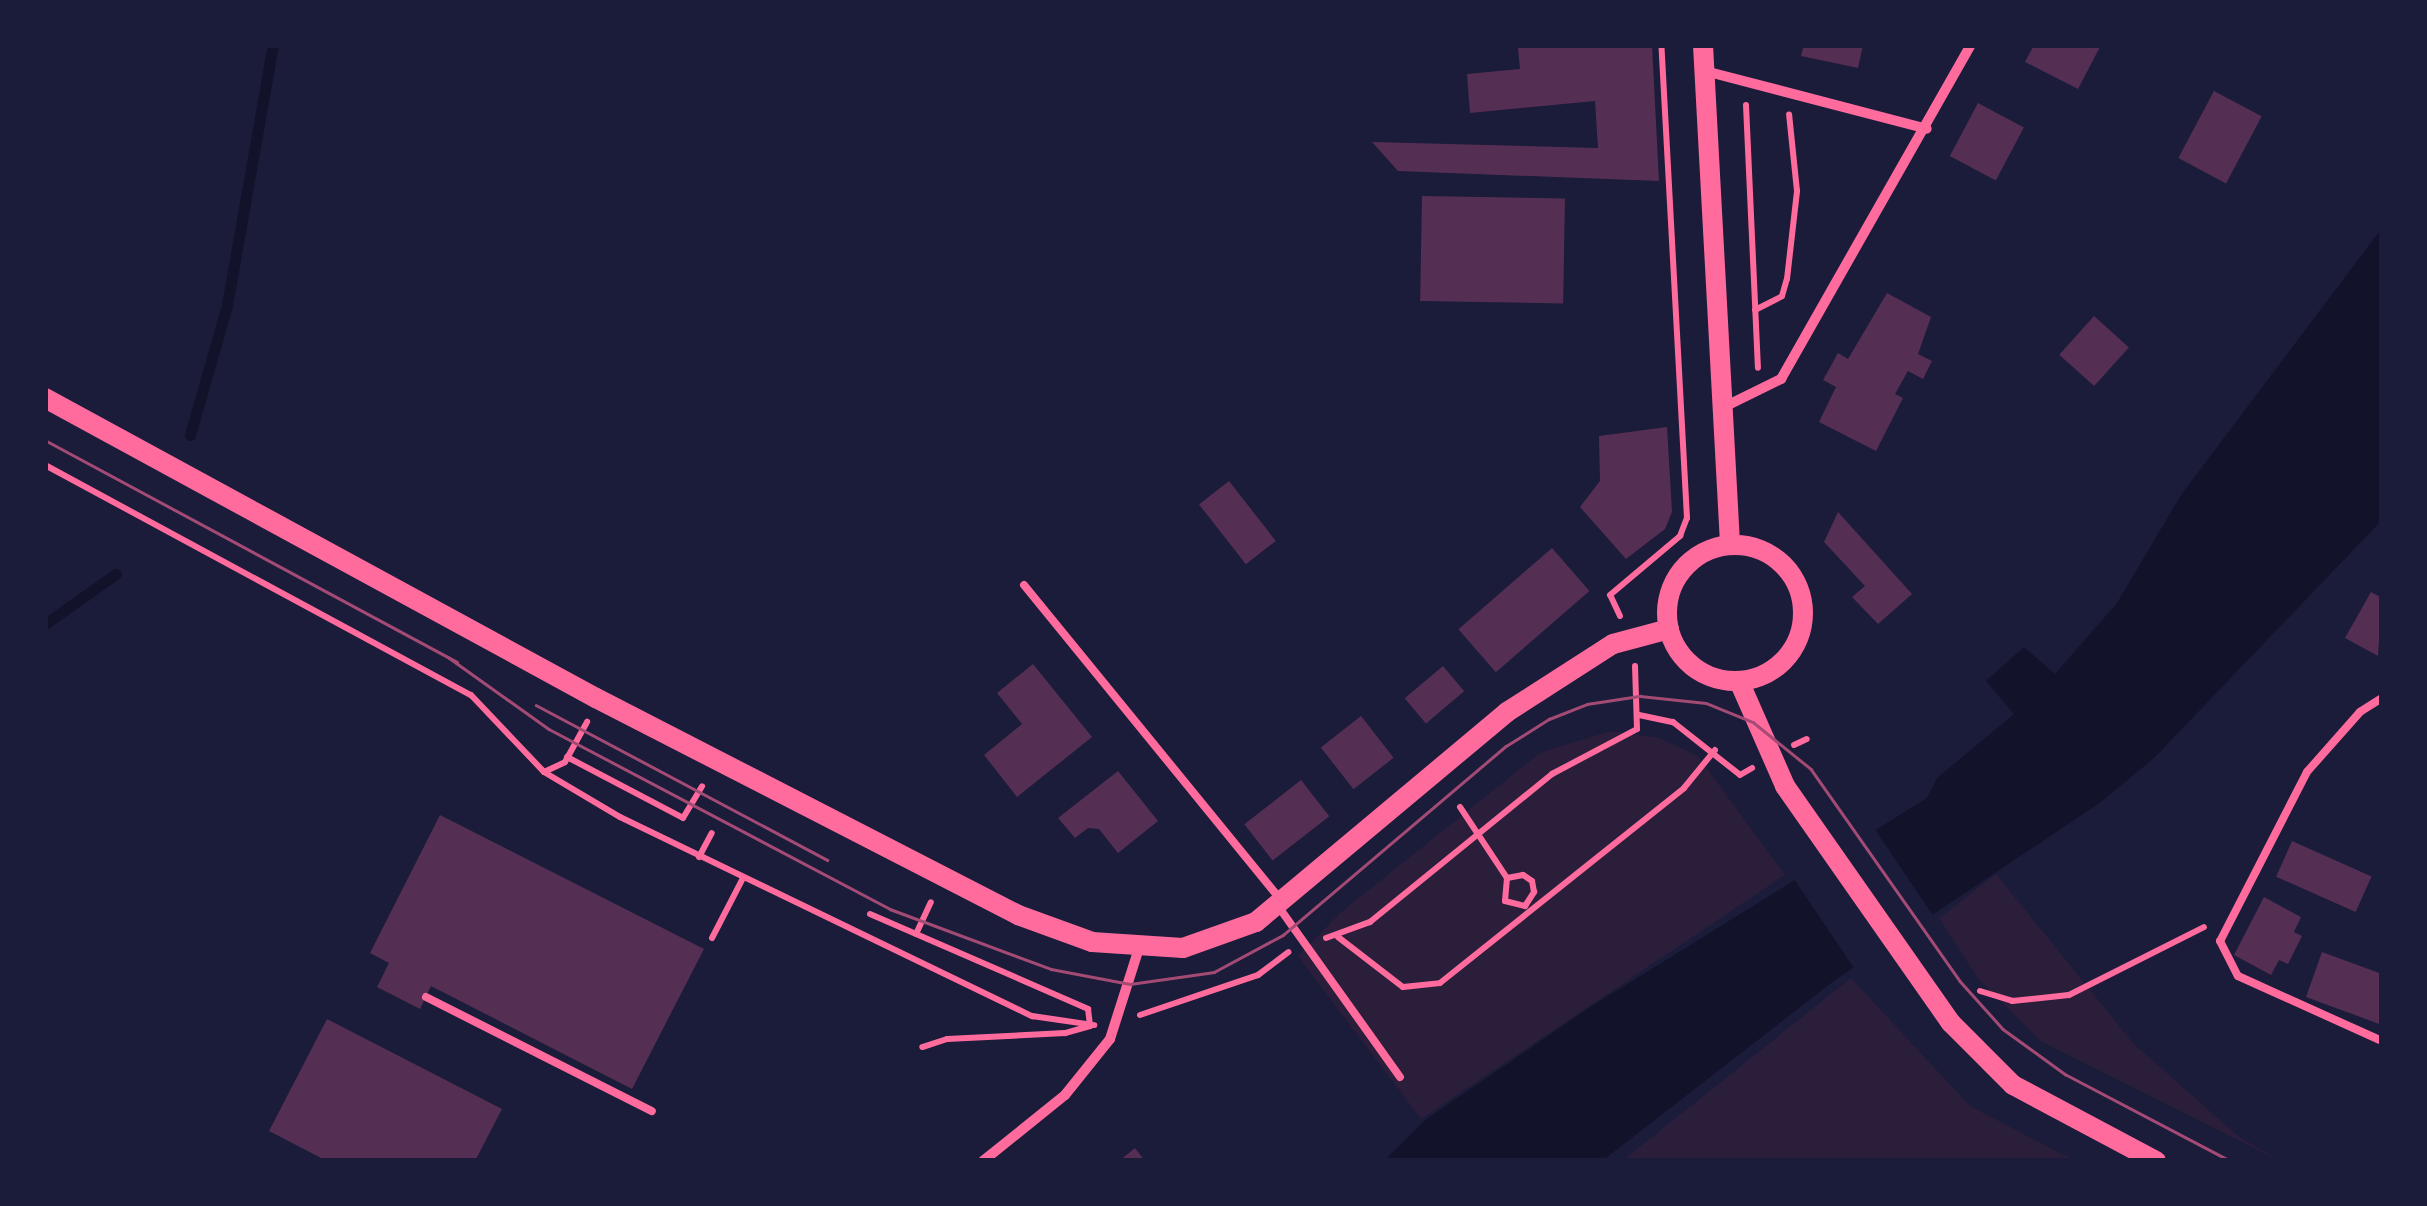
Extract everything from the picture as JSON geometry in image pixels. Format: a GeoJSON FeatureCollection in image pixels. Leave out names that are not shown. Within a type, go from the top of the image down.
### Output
{"type":"FeatureCollection","features":[{"type":"Feature","properties":{"kind":"main road"},"geometry":{"type":"LineString","coordinates":[[1703,45],[1730,544]]}},
{"type":"Feature","properties":{"kind":"main road"},"geometry":{"type":"LineString","coordinates":[[45,398],[596,698],[1018,915],[1092,942],[1139,948],[1203,943],[1238,932],[1280,904],[1507,712],[1613,644],[1668,629]]}},
{"type":"Feature","properties":{"kind":"main road"},"geometry":{"type":"LineString","coordinates":[[1730,544],[1772,554],[1799,587],[1804,608],[1798,640],[1778,666],[1738,681],[1694,668],[1668,629],[1667,609],[1680,572],[1711,548],[1730,544]]}},
{"type":"Feature","properties":{"kind":"main road"},"geometry":{"type":"LineString","coordinates":[[1738,681],[1785,786],[1935,1001],[2013,1085],[2156,1161]]}},
{"type":"Feature","properties":{"kind":"street"},"geometry":{"type":"LineString","coordinates":[[1724,407],[1759,394],[1781,379],[1927,129],[1971,45]]}},
{"type":"Feature","properties":{"kind":"street"},"geometry":{"type":"LineString","coordinates":[[1705,71],[1927,129]]}},
{"type":"Feature","properties":{"kind":"street"},"geometry":{"type":"LineString","coordinates":[[983,1161],[1064,1095],[1121,1019],[1139,948]]}},
{"type":"Feature","properties":{"kind":"lane"},"geometry":{"type":"LineString","coordinates":[[1024,585],[1280,904],[1400,1077]]}},
{"type":"Feature","properties":{"kind":"lane"},"geometry":{"type":"LineString","coordinates":[[2382,698],[2360,712],[2307,772],[2220,941],[2238,976],[2382,1041]]}},
{"type":"Feature","properties":{"kind":"lane"},"geometry":{"type":"LineString","coordinates":[[426,997],[652,1111]]}},
{"type":"Feature","properties":{"kind":"path"},"geometry":{"type":"LineString","coordinates":[[1610,595],[1680,536],[1687,518],[1661,45]]}},
{"type":"Feature","properties":{"kind":"path"},"geometry":{"type":"LineString","coordinates":[[1745,80],[1759,394]]}},
{"type":"Feature","properties":{"kind":"path"},"geometry":{"type":"LineString","coordinates":[[1755,310],[1782,296],[1788,279],[1797,191],[1787,92]]}},
{"type":"Feature","properties":{"kind":"path"},"geometry":{"type":"LineString","coordinates":[[45,465],[471,695],[544,772],[700,856],[1032,1016],[1090,1026]]}},
{"type":"Feature","properties":{"kind":"path"},"geometry":{"type":"LineString","coordinates":[[544,772],[567,756],[596,698]]}},
{"type":"Feature","properties":{"kind":"path"},"geometry":{"type":"LineString","coordinates":[[1348,931],[1370,922],[1552,774],[1638,729],[1639,715],[1673,722],[1715,750],[1740,775],[1771,758]]}},
{"type":"Feature","properties":{"kind":"path"},"geometry":{"type":"LineString","coordinates":[[1338,937],[1384,978],[1422,989],[1440,983],[1530,907],[1684,788],[1715,750]]}},
{"type":"Feature","properties":{"kind":"path"},"geometry":{"type":"LineString","coordinates":[[567,756],[683,818],[702,786]]}},
{"type":"Feature","properties":{"kind":"path"},"geometry":{"type":"LineString","coordinates":[[1460,808],[1508,878],[1505,901],[1530,907]]}},
{"type":"Feature","properties":{"kind":"path"},"geometry":{"type":"LineString","coordinates":[[700,856],[712,833]]}},
{"type":"Feature","properties":{"kind":"path"},"geometry":{"type":"LineString","coordinates":[[1508,878],[1522,875],[1532,882],[1530,907]]}},
{"type":"Feature","properties":{"kind":"path"},"geometry":{"type":"LineString","coordinates":[[712,938],[744,878]]}},
{"type":"Feature","properties":{"kind":"path"},"geometry":{"type":"LineString","coordinates":[[916,934],[930,902]]}},
{"type":"Feature","properties":{"kind":"path"},"geometry":{"type":"LineString","coordinates":[[870,914],[1088,1009],[1090,1026]]}},
{"type":"Feature","properties":{"kind":"path"},"geometry":{"type":"LineString","coordinates":[[1980,991],[2012,1001],[2069,995],[2232,914]]}},
{"type":"Feature","properties":{"kind":"path"},"geometry":{"type":"LineString","coordinates":[[922,1047],[1121,1019],[1258,975],[1304,938]]}},
{"type":"Feature","properties":{"kind":"shaded area"},"geometry":{"type":"Polygon","coordinates":[[[2382,228],[2382,520],[2154,758],[2101,802],[1835,980],[1602,1161],[1384,1161],[1425,1120],[1592,1006],[1927,798],[1937,778],[2014,714],[1986,681],[2024,647],[2055,674],[2117,603],[2181,495],[2382,228]]]}},
{"type":"Feature","properties":{"kind":"shaded area"},"geometry":{"type":"Polygon","coordinates":[[[1611,731],[1660,738],[1698,756],[1785,875],[1421,1119],[1298,956],[1340,913],[1541,752],[1611,731]]]}},
{"type":"Feature","properties":{"kind":"shaded area"},"geometry":{"type":"Polygon","coordinates":[[[1996,874],[2134,1044],[2238,1136],[2280,1161],[2042,1042],[1977,977],[1939,918],[1996,874]]]}},
{"type":"Feature","properties":{"kind":"shaded area"},"geometry":{"type":"Polygon","coordinates":[[[1851,978],[1970,1106],[2075,1161],[1622,1161],[1851,978]]]}},
{"type":"Feature","properties":{"kind":"pier"},"geometry":{"type":"Polygon","coordinates":[[[1872,825],[1935,919],[1856,972],[1793,878],[1872,825]]]}},
{"type":"Feature","properties":{"kind":"building"},"geometry":{"type":"Polygon","coordinates":[[[1652,45],[1659,181],[1398,171],[1372,142],[1598,148],[1595,101],[1470,113],[1467,74],[1520,69],[1518,48],[1652,45]]]}},
{"type":"Feature","properties":{"kind":"building"},"geometry":{"type":"Polygon","coordinates":[[[1804,45],[1863,45],[1858,68],[1801,56],[1804,45]]]}},
{"type":"Feature","properties":{"kind":"building"},"geometry":{"type":"Polygon","coordinates":[[[2034,45],[2101,45],[2078,89],[2025,62],[2034,45]]]}},
{"type":"Feature","properties":{"kind":"building"},"geometry":{"type":"Polygon","coordinates":[[[2214,91],[2262,116],[2226,183],[2178,158],[2214,91]]]}},
{"type":"Feature","properties":{"kind":"building"},"geometry":{"type":"Polygon","coordinates":[[[1978,103],[2024,127],[1996,180],[1950,156],[1978,103]]]}},
{"type":"Feature","properties":{"kind":"building"},"geometry":{"type":"Polygon","coordinates":[[[1422,196],[1565,198],[1563,303],[1420,301],[1422,196]]]}},
{"type":"Feature","properties":{"kind":"building"},"geometry":{"type":"Polygon","coordinates":[[[1887,293],[1931,317],[1918,354],[1932,361],[1923,379],[1908,371],[1895,394],[1903,398],[1876,451],[1819,422],[1836,387],[1823,380],[1838,353],[1848,359],[1887,293]]]}},
{"type":"Feature","properties":{"kind":"building"},"geometry":{"type":"Polygon","coordinates":[[[2094,316],[2129,347],[2094,386],[2059,355],[2094,316]]]}},
{"type":"Feature","properties":{"kind":"building"},"geometry":{"type":"Polygon","coordinates":[[[1667,427],[1672,512],[1665,529],[1626,559],[1580,507],[1600,481],[1599,436],[1667,427]]]}},
{"type":"Feature","properties":{"kind":"building"},"geometry":{"type":"Polygon","coordinates":[[[1229,481],[1276,541],[1246,564],[1199,504],[1229,481]]]}},
{"type":"Feature","properties":{"kind":"building"},"geometry":{"type":"Polygon","coordinates":[[[1838,512],[1912,594],[1878,624],[1852,597],[1865,586],[1824,542],[1838,512]]]}},
{"type":"Feature","properties":{"kind":"building"},"geometry":{"type":"Polygon","coordinates":[[[1552,548],[1589,591],[1496,672],[1458,629],[1552,548]]]}},
{"type":"Feature","properties":{"kind":"building"},"geometry":{"type":"Polygon","coordinates":[[[2371,592],[2382,598],[2378,656],[2345,638],[2371,592]]]}},
{"type":"Feature","properties":{"kind":"building"},"geometry":{"type":"Polygon","coordinates":[[[1033,664],[1092,737],[1017,797],[984,755],[1022,724],[997,693],[1033,664]]]}},
{"type":"Feature","properties":{"kind":"building"},"geometry":{"type":"Polygon","coordinates":[[[1443,666],[1464,691],[1426,723],[1405,698],[1443,666]]]}},
{"type":"Feature","properties":{"kind":"building"},"geometry":{"type":"Polygon","coordinates":[[[1361,716],[1394,758],[1353,789],[1321,747],[1361,716]]]}},
{"type":"Feature","properties":{"kind":"building"},"geometry":{"type":"Polygon","coordinates":[[[1118,771],[1158,821],[1118,853],[1099,829],[1088,828],[1075,838],[1058,818],[1118,771]]]}},
{"type":"Feature","properties":{"kind":"building"},"geometry":{"type":"Polygon","coordinates":[[[1301,780],[1329,816],[1273,861],[1244,824],[1301,780]]]}},
{"type":"Feature","properties":{"kind":"building"},"geometry":{"type":"Polygon","coordinates":[[[440,815],[704,949],[632,1089],[431,986],[420,1009],[377,987],[389,963],[370,953],[440,815]]]}},
{"type":"Feature","properties":{"kind":"building"},"geometry":{"type":"Polygon","coordinates":[[[2292,841],[2371,876],[2356,912],[2276,877],[2292,841]]]}},
{"type":"Feature","properties":{"kind":"building"},"geometry":{"type":"Polygon","coordinates":[[[2264,897],[2301,917],[2294,932],[2302,936],[2288,964],[2279,960],[2271,975],[2234,955],[2264,897]]]}},
{"type":"Feature","properties":{"kind":"building"},"geometry":{"type":"Polygon","coordinates":[[[2322,952],[2382,974],[2382,1025],[2306,997],[2322,952]]]}},
{"type":"Feature","properties":{"kind":"building"},"geometry":{"type":"Polygon","coordinates":[[[327,1019],[502,1109],[475,1161],[327,1161],[269,1131],[327,1019]]]}},
{"type":"Feature","properties":{"kind":"building"},"geometry":{"type":"Polygon","coordinates":[[[1135,1148],[1145,1161],[1119,1161],[1135,1148]]]}},
{"type":"Feature","properties":{"kind":"waterway"},"geometry":{"type":"LineString","coordinates":[[190,435],[227,305],[273,45]]}},
{"type":"Feature","properties":{"kind":"waterway"},"geometry":{"type":"LineString","coordinates":[[45,624],[116,574]]}},
{"type":"Feature","properties":{"kind":"tram line"},"geometry":{"type":"LineString","coordinates":[[45,440],[457,662]]}},
{"type":"Feature","properties":{"kind":"tram line"},"geometry":{"type":"LineString","coordinates":[[448,657],[549,729],[890,909],[1051,969],[1130,984],[1214,972],[1283,935],[1506,746],[1549,719],[1587,704],[1640,696],[1706,703],[1753,722],[1811,769],[1960,981],[2003,1029],[2065,1074],[2231,1161]]}},
{"type":"Feature","properties":{"kind":"tram line"},"geometry":{"type":"LineString","coordinates":[[536,705],[827,860]]}}]}
